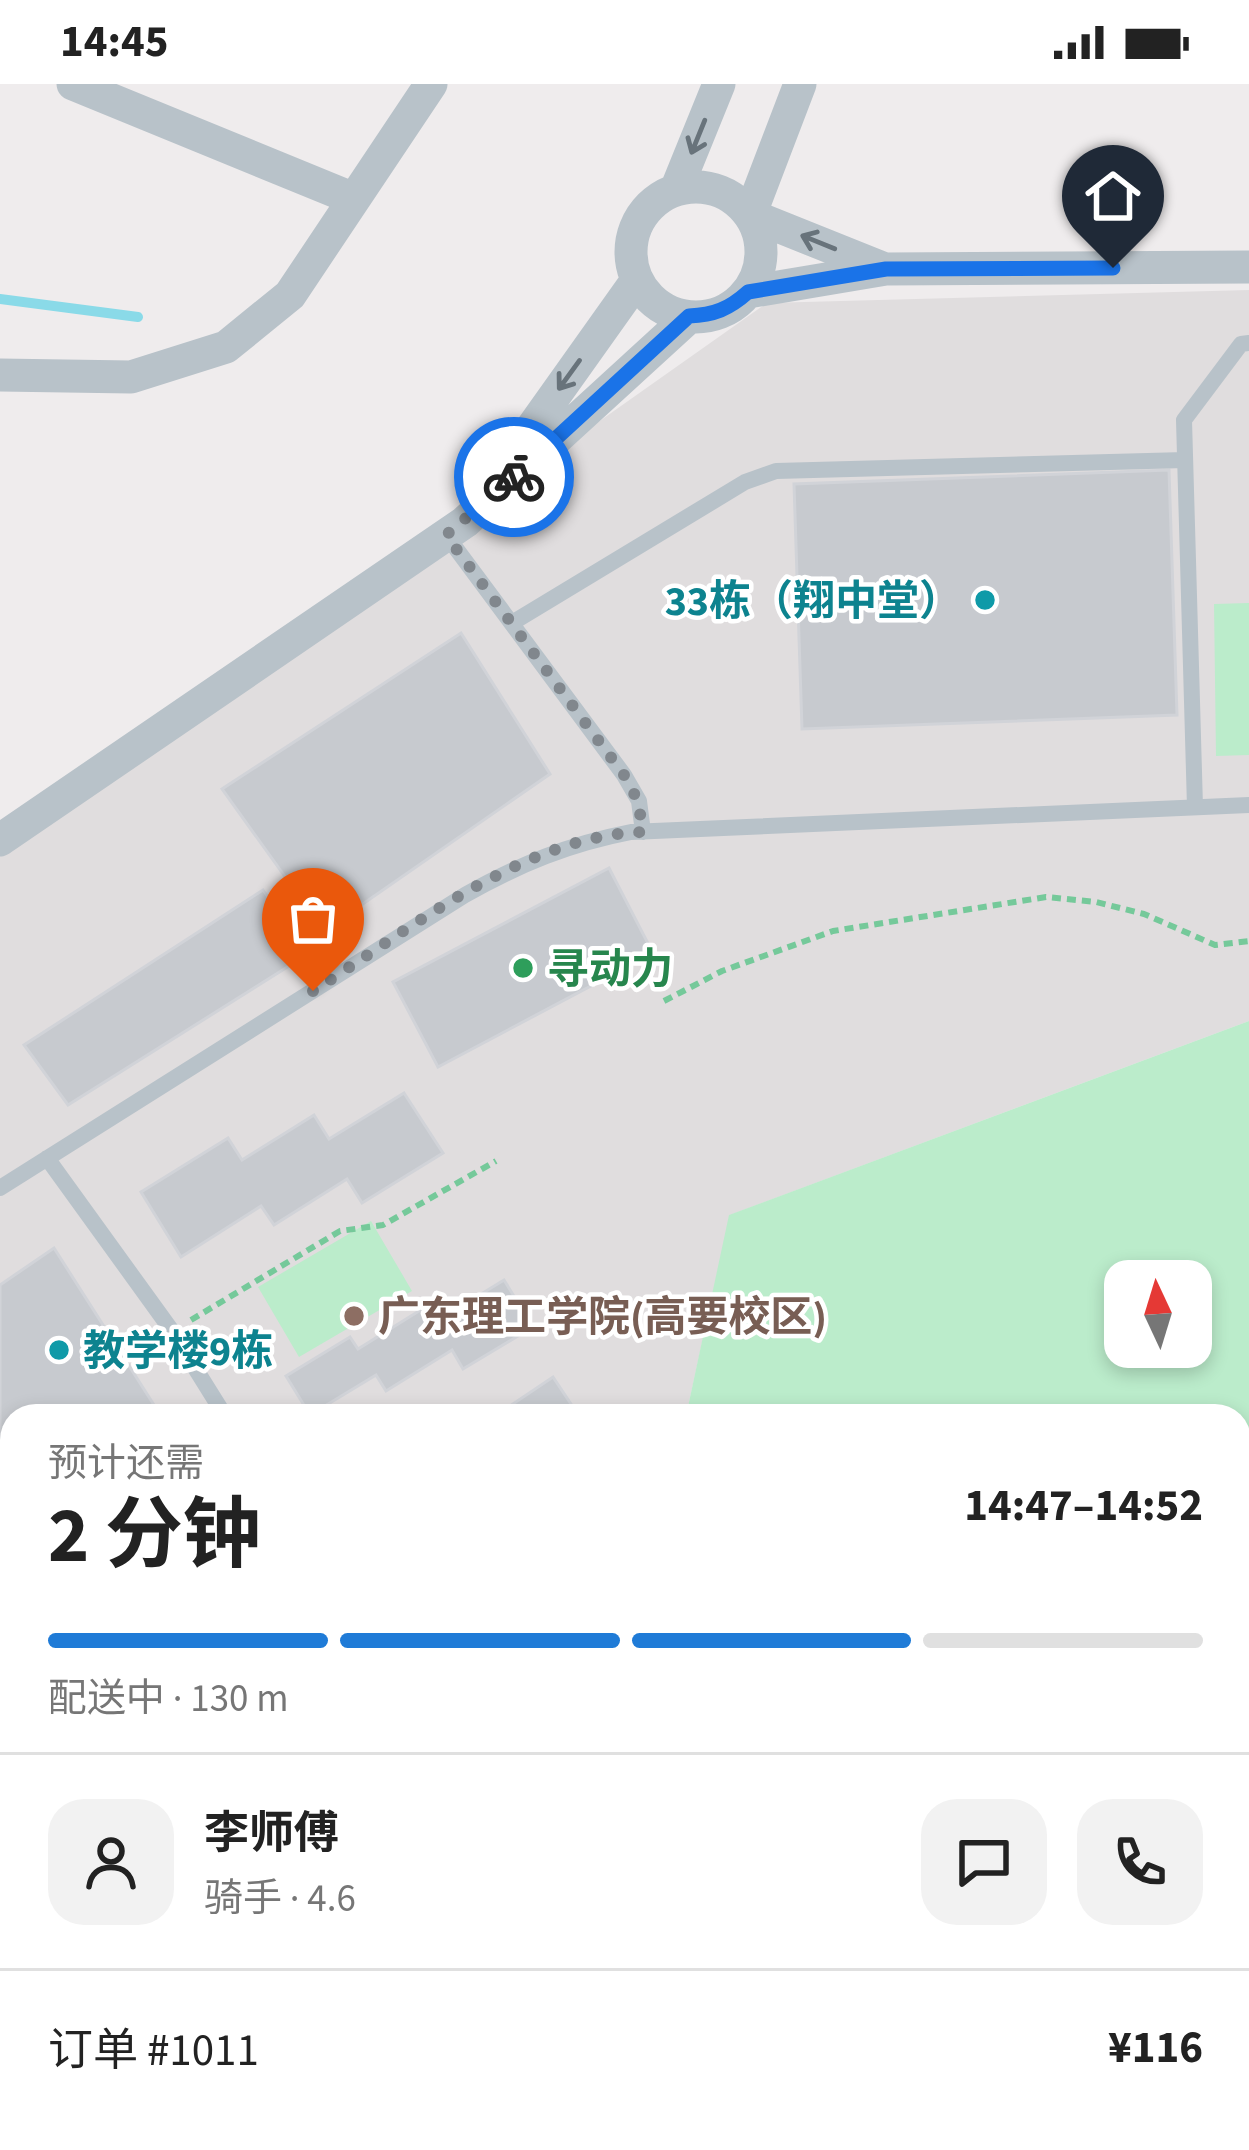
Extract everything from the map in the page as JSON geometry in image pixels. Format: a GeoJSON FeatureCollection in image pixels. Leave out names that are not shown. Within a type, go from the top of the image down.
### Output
{"type":"FeatureCollection","features":[{"type":"Feature","properties":{"kind":"street"},"geometry":{"type":"LineString","coordinates":[[73,84],[354,200]]}},
{"type":"Feature","properties":{"kind":"street"},"geometry":{"type":"LineString","coordinates":[[0,375],[130,377],[226,347],[290,295],[430,84]]}},
{"type":"Feature","properties":{"kind":"street"},"geometry":{"type":"LineString","coordinates":[[676,190],[719,84]]}},
{"type":"Feature","properties":{"kind":"street"},"geometry":{"type":"LineString","coordinates":[[750,214],[800,84]]}},
{"type":"Feature","properties":{"kind":"street"},"geometry":{"type":"LineString","coordinates":[[697,187],[717,190],[750,214],[760,233],[762,254],[748,292],[732,306],[712,315],[668,311],[637,280],[631,259],[633,237],[641,216],[656,200],[697,187]]}},
{"type":"Feature","properties":{"kind":"street"},"geometry":{"type":"LineString","coordinates":[[750,214],[886,269]]}},
{"type":"Feature","properties":{"kind":"street"},"geometry":{"type":"LineString","coordinates":[[748,292],[886,269],[1249,267]]}},
{"type":"Feature","properties":{"kind":"street"},"geometry":{"type":"LineString","coordinates":[[455,528],[637,280]]}},
{"type":"Feature","properties":{"kind":"street"},"geometry":{"type":"LineString","coordinates":[[0,840],[455,528],[689,316]]}},
{"type":"Feature","properties":{"kind":"lane"},"geometry":{"type":"LineString","coordinates":[[1195,807],[1184,420],[1241,344],[1249,344]]}},
{"type":"Feature","properties":{"kind":"lane"},"geometry":{"type":"LineString","coordinates":[[512,623],[745,482],[776,471],[1185,460]]}},
{"type":"Feature","properties":{"kind":"lane"},"geometry":{"type":"LineString","coordinates":[[455,528],[512,623],[624,775],[638,801],[643,832]]}},
{"type":"Feature","properties":{"kind":"lane"},"geometry":{"type":"LineString","coordinates":[[0,1188],[522,863],[578,842],[643,832],[1249,805]]}},
{"type":"Feature","properties":{"kind":"lane"},"geometry":{"type":"LineString","coordinates":[[47,1158],[172,1331],[218,1404]]}},
{"type":"Feature","properties":{"kind":"path"},"geometry":{"type":"LineString","coordinates":[[664,1001],[722,971],[833,932],[1046,897],[1096,902],[1144,914],[1215,945],[1249,941]]}},
{"type":"Feature","properties":{"kind":"path"},"geometry":{"type":"LineString","coordinates":[[172,1331],[340,1231],[383,1225],[496,1162]]}},
{"type":"Feature","properties":{"kind":"shaded area","name":"广东理工学院(高要校区)"},"geometry":{"type":"Polygon","coordinates":[[[1249,290],[1249,1021],[730,1215],[689,1404],[0,1404],[0,836],[767,303],[1249,290]]]}},
{"type":"Feature","properties":{"kind":"green space"},"geometry":{"type":"Polygon","coordinates":[[[1249,603],[1249,755],[1216,756],[1214,604],[1249,603]]]}},
{"type":"Feature","properties":{"kind":"green space"},"geometry":{"type":"Polygon","coordinates":[[[1249,1021],[1249,1404],[689,1404],[729,1215],[1249,1021]]]}},
{"type":"Feature","properties":{"kind":"green space"},"geometry":{"type":"Polygon","coordinates":[[[371,1221],[412,1291],[299,1357],[258,1287],[371,1221]]]}},
{"type":"Feature","properties":{"kind":"building","name":"33栋（翔中堂）"},"geometry":{"type":"Polygon","coordinates":[[[1169,470],[1177,715],[802,729],[794,484],[1169,470]]]}},
{"type":"Feature","properties":{"kind":"building"},"geometry":{"type":"Polygon","coordinates":[[[461,633],[550,774],[324,931],[222,789],[461,633]]]}},
{"type":"Feature","properties":{"kind":"building","name":"寻动力"},"geometry":{"type":"Polygon","coordinates":[[[609,868],[653,953],[438,1067],[393,982],[609,868]]]}},
{"type":"Feature","properties":{"kind":"building"},"geometry":{"type":"Polygon","coordinates":[[[263,890],[308,954],[68,1105],[24,1045],[263,890]]]}},
{"type":"Feature","properties":{"kind":"building"},"geometry":{"type":"Polygon","coordinates":[[[404,1093],[443,1153],[362,1203],[347,1179],[274,1225],[261,1206],[181,1257],[141,1192],[228,1138],[242,1160],[314,1115],[329,1139],[404,1093]]]}},
{"type":"Feature","properties":{"kind":"building","name":"教学楼9栋"},"geometry":{"type":"Polygon","coordinates":[[[54,1248],[153,1404],[0,1404],[0,1285],[54,1248]]]}},
{"type":"Feature","properties":{"kind":"building"},"geometry":{"type":"Polygon","coordinates":[[[504,1280],[533,1327],[463,1369],[452,1350],[386,1391],[376,1375],[328,1404],[303,1404],[286,1376],[350,1337],[358,1349],[427,1306],[437,1321],[504,1280]]]}},
{"type":"Feature","properties":{"kind":"building"},"geometry":{"type":"Polygon","coordinates":[[[553,1377],[571,1404],[513,1404],[553,1377]]]}},
{"type":"Feature","properties":{"kind":"waterway"},"geometry":{"type":"LineString","coordinates":[[0,299],[138,317]]}},
{"type":"Feature","properties":{"kind":"way so far"},"geometry":{"type":"LineString","coordinates":[[313,991],[522,863],[578,842],[643,832],[638,801],[624,775],[446,535],[514,477]]}},
{"type":"Feature","properties":{"kind":"place","name":"33栋（翔中堂）"},"geometry":{"type":"Point","coordinates":[985,600]}},
{"type":"Feature","properties":{"kind":"place","name":"寻动力"},"geometry":{"type":"Point","coordinates":[523,968]}},
{"type":"Feature","properties":{"kind":"place","name":"广东理工学院(高要校区)"},"geometry":{"type":"Point","coordinates":[354,1316]}},
{"type":"Feature","properties":{"kind":"place","name":"教学楼9栋"},"geometry":{"type":"Point","coordinates":[59,1350]}},
{"type":"Feature","properties":{"kind":"route"},"geometry":{"type":"LineString","coordinates":[[514,477],[689,316],[712,315],[748,292],[886,269],[1113,268]]}}]}
